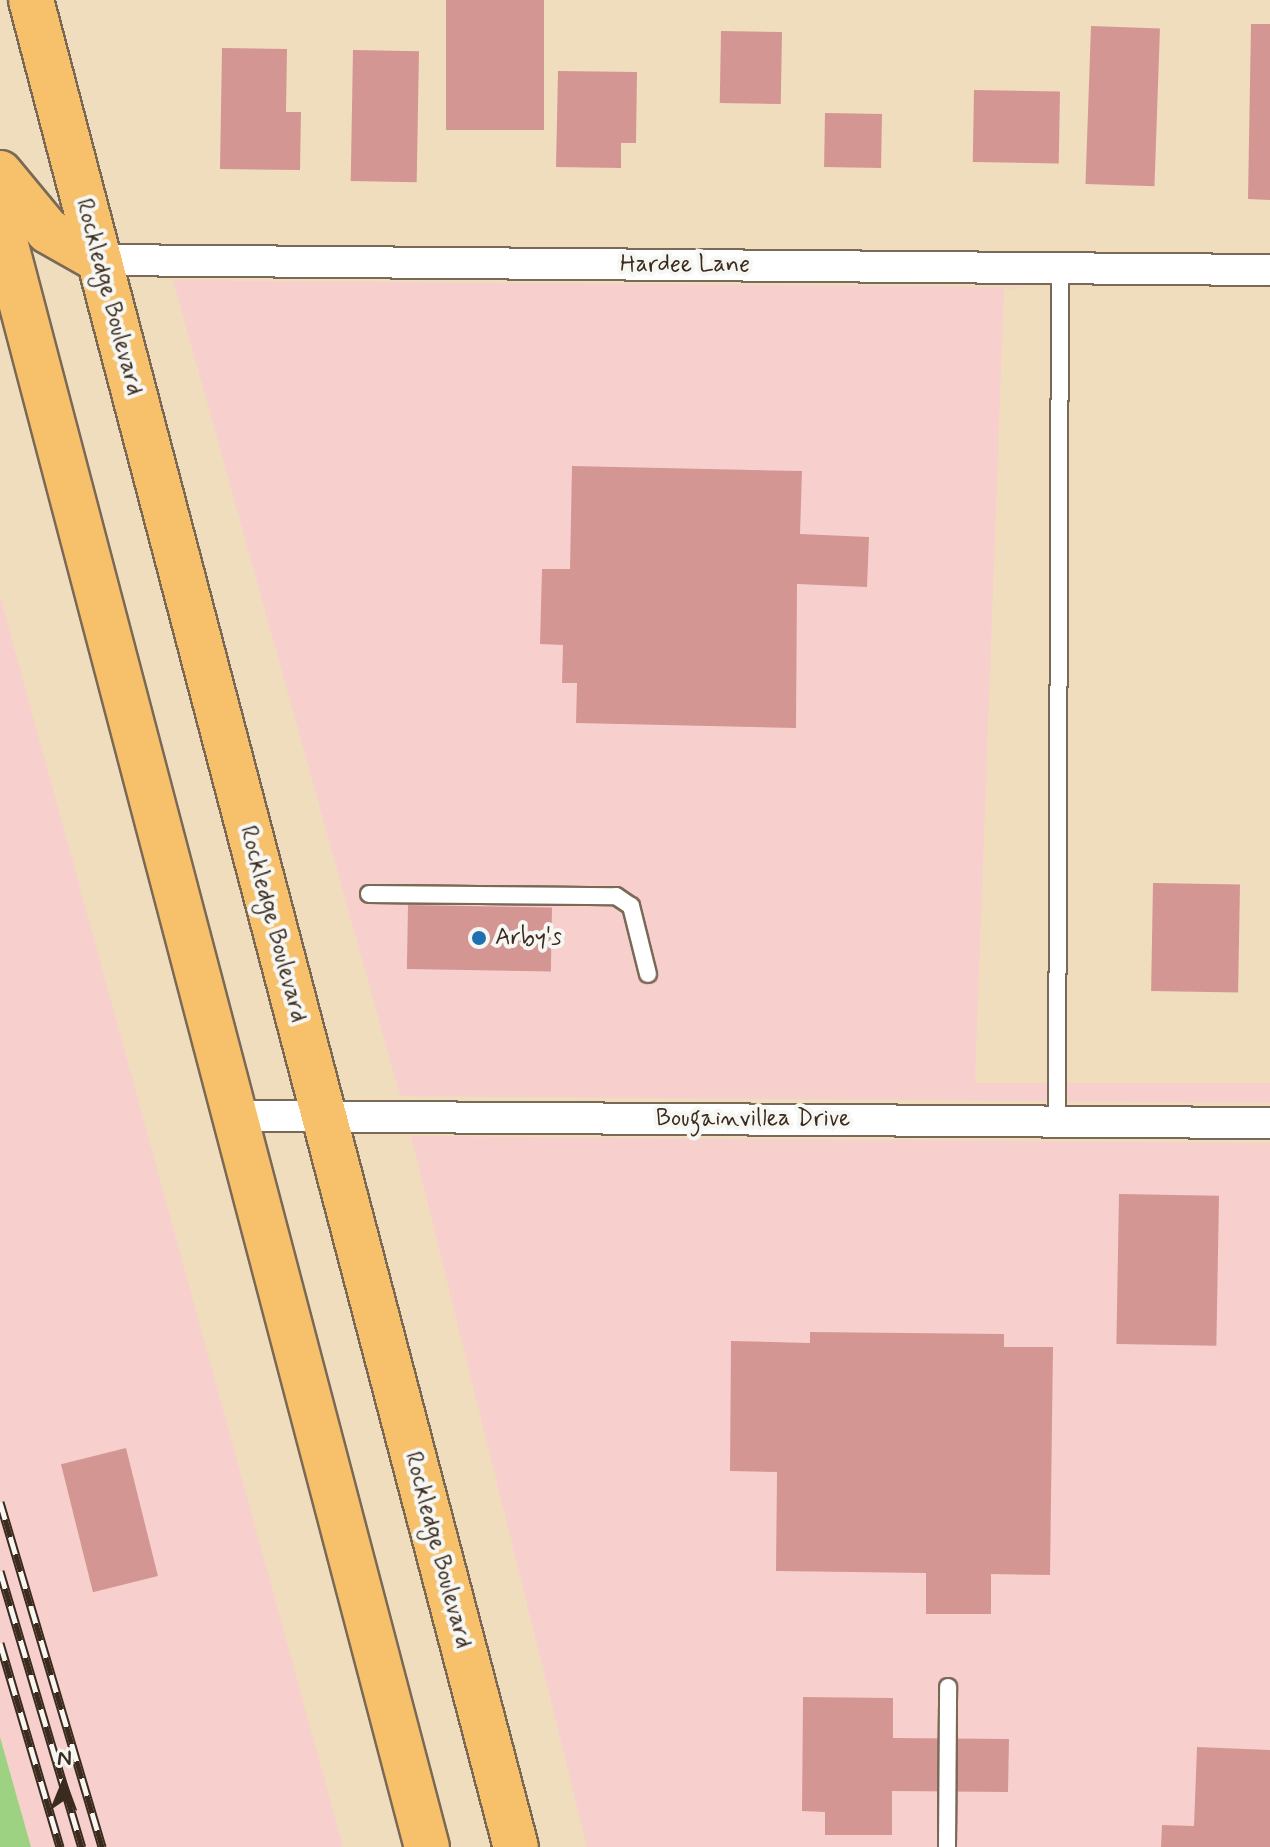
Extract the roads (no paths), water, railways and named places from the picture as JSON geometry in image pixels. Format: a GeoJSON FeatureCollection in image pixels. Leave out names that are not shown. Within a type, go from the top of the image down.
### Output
{"type":"FeatureCollection","features":[{"type":"Feature","properties":{"kind":"main road","name":"Rockledge Boulevard"},"geometry":{"type":"LineString","coordinates":[[31,0],[516,1847]]}},
{"type":"Feature","properties":{"kind":"main road"},"geometry":{"type":"LineString","coordinates":[[0,173],[48,231],[99,260]]}},
{"type":"Feature","properties":{"kind":"main road"},"geometry":{"type":"LineString","coordinates":[[0,222],[427,1847]]}},
{"type":"Feature","properties":{"kind":"street","name":"Hardee Lane"},"geometry":{"type":"LineString","coordinates":[[99,260],[1270,270]]}},
{"type":"Feature","properties":{"kind":"street","name":"Bougainvillea Drive"},"geometry":{"type":"LineString","coordinates":[[235,1116],[1270,1123]]}},
{"type":"Feature","properties":{"kind":"lane"},"geometry":{"type":"LineString","coordinates":[[1057,1121],[1060,268]]}},
{"type":"Feature","properties":{"kind":"lane"},"geometry":{"type":"LineString","coordinates":[[369,894],[616,896],[631,906],[648,974]]}},
{"type":"Feature","properties":{"kind":"lane"},"geometry":{"type":"LineString","coordinates":[[947,1847],[948,1687]]}},
{"type":"Feature","properties":{"kind":"railway"},"geometry":{"type":"LineString","coordinates":[[0,1502],[102,1847]]}},
{"type":"Feature","properties":{"kind":"railway"},"geometry":{"type":"LineString","coordinates":[[0,1571],[82,1847]]}},
{"type":"Feature","properties":{"kind":"railway"},"geometry":{"type":"LineString","coordinates":[[0,1643],[60,1847]]}},
{"type":"Feature","properties":{"kind":"place","name":"Arby's"},"geometry":{"type":"Point","coordinates":[479,938]}}]}
